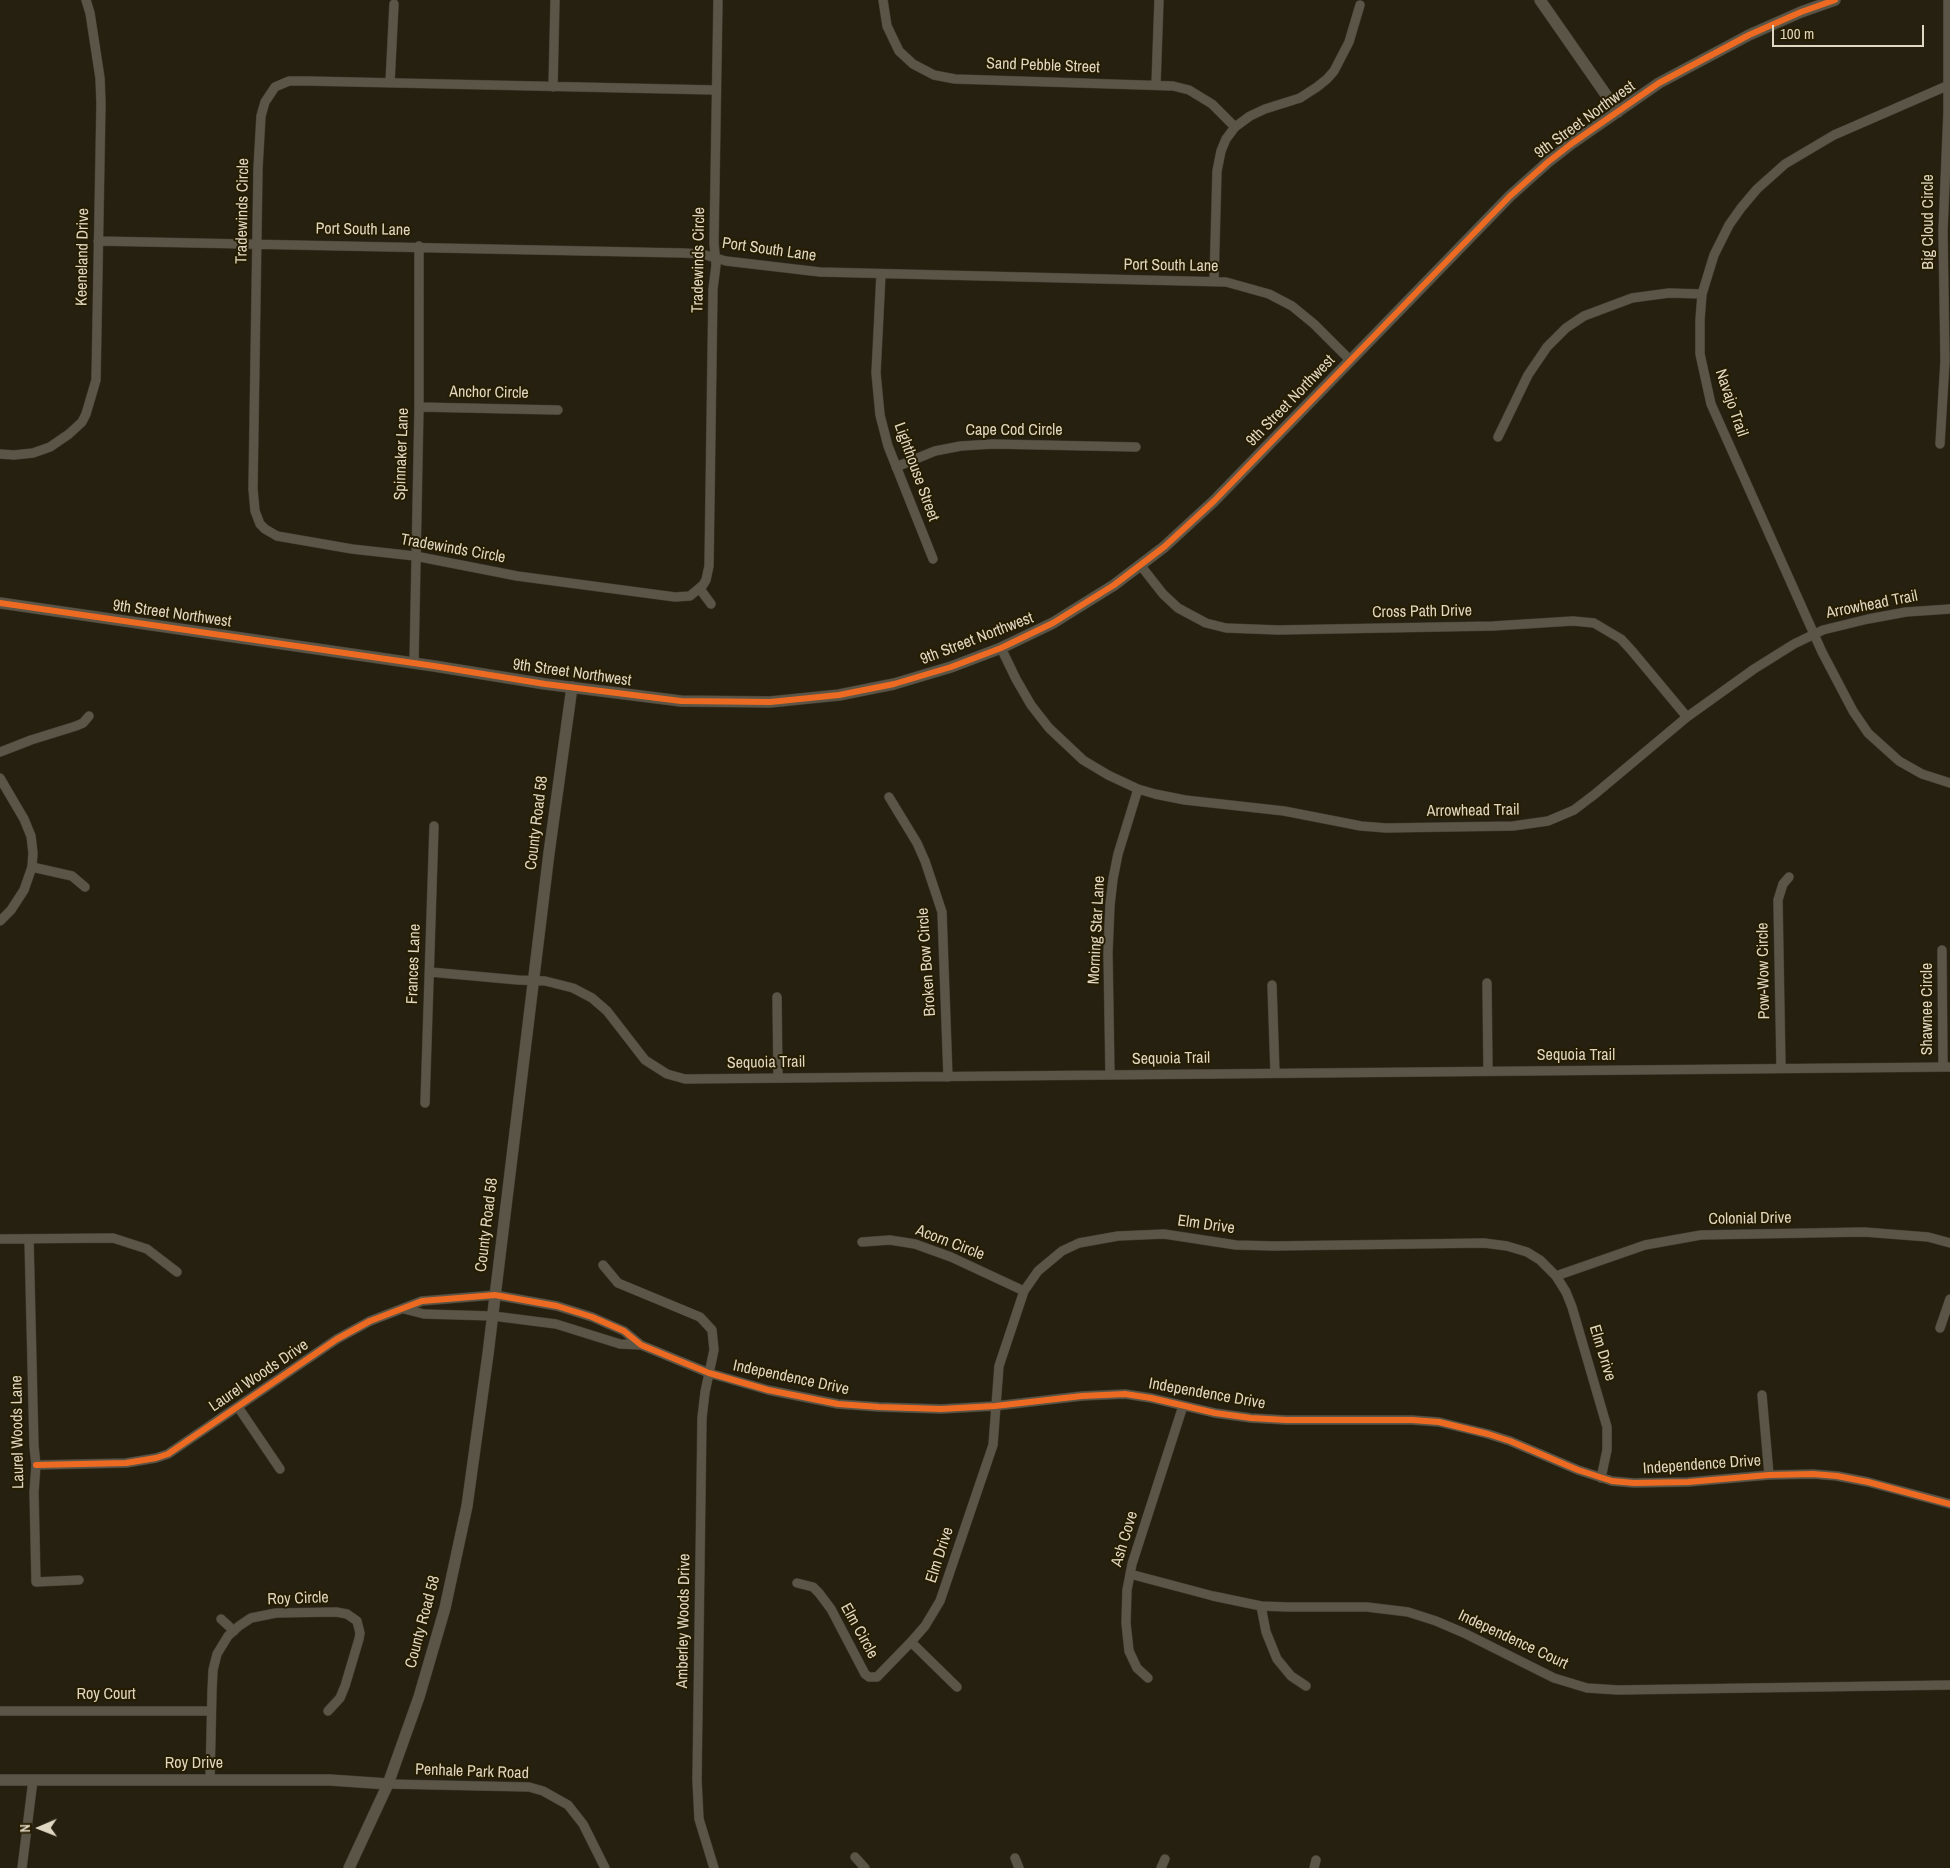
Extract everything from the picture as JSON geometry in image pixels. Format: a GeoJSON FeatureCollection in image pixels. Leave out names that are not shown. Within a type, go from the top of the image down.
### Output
{"type":"FeatureCollection","features":[{"type":"Feature","properties":{"kind":"street","name":"Keeneland Drive"},"geometry":{"type":"LineString","coordinates":[[0,454],[24,454],[50,447],[76,429],[86,414],[96,380],[100,78],[90,13],[86,0]]}},
{"type":"Feature","properties":{"kind":"street"},"geometry":{"type":"LineString","coordinates":[[553,87],[555,0]]}},
{"type":"Feature","properties":{"kind":"street"},"geometry":{"type":"LineString","coordinates":[[715,90],[718,0]]}},
{"type":"Feature","properties":{"kind":"street","name":"Sand Pebble Street"},"geometry":{"type":"LineString","coordinates":[[883,0],[887,26],[899,51],[913,64],[934,75],[955,79],[1156,84],[1182,88],[1212,104],[1235,127]]}},
{"type":"Feature","properties":{"kind":"street"},"geometry":{"type":"LineString","coordinates":[[1156,84],[1159,0]]}},
{"type":"Feature","properties":{"kind":"street"},"geometry":{"type":"LineString","coordinates":[[1540,0],[1618,112]]}},
{"type":"Feature","properties":{"kind":"street","name":"9th Street Northwest"},"geometry":{"type":"LineString","coordinates":[[0,603],[572,687],[681,701],[739,703],[791,701],[839,695],[894,684],[951,667],[1001,648],[1053,623],[1141,566],[1200,515],[1523,185],[1571,144],[1659,83],[1728,46],[1802,12],[1835,0]]}},
{"type":"Feature","properties":{"kind":"street","name":"Big Cloud Circle"},"geometry":{"type":"LineString","coordinates":[[1940,444],[1945,361],[1943,231],[1949,84],[1948,0]]}},
{"type":"Feature","properties":{"kind":"street"},"geometry":{"type":"LineString","coordinates":[[390,83],[394,4]]}},
{"type":"Feature","properties":{"kind":"street"},"geometry":{"type":"LineString","coordinates":[[1214,281],[1219,157],[1226,139],[1235,127],[1250,116],[1308,93],[1334,72],[1344,53],[1360,5]]}},
{"type":"Feature","properties":{"kind":"street","name":"Tradewinds Circle"},"geometry":{"type":"LineString","coordinates":[[289,81],[553,87],[715,90],[715,258],[709,566],[706,580],[700,589],[690,596],[675,597],[518,576],[414,556],[352,549],[277,536],[265,530],[260,524],[255,511],[253,489],[261,116],[270,92],[280,84],[289,81]]}},
{"type":"Feature","properties":{"kind":"street","name":"Navajo Trail"},"geometry":{"type":"LineString","coordinates":[[1949,84],[1834,135],[1804,152],[1777,171],[1757,189],[1729,226],[1714,254],[1702,294],[1700,354],[1711,404],[1814,635],[1848,703],[1868,733],[1886,751],[1911,769],[1950,783]]}},
{"type":"Feature","properties":{"kind":"street","name":"Port South Lane"},"geometry":{"type":"LineString","coordinates":[[98,240],[683,253],[702,254],[726,261],[820,272],[1226,282],[1256,290],[1292,306],[1314,324],[1350,360]]}},
{"type":"Feature","properties":{"kind":"street","name":"Spinnaker Lane"},"geometry":{"type":"LineString","coordinates":[[414,663],[414,556],[419,407],[419,246]]}},
{"type":"Feature","properties":{"kind":"street","name":"Lighthouse Street"},"geometry":{"type":"LineString","coordinates":[[881,274],[877,352],[878,401],[884,429],[896,467],[933,559]]}},
{"type":"Feature","properties":{"kind":"street"},"geometry":{"type":"LineString","coordinates":[[1498,437],[1528,376],[1547,347],[1566,328],[1584,316],[1632,298],[1669,293],[1702,294]]}},
{"type":"Feature","properties":{"kind":"street","name":"Anchor Circle"},"geometry":{"type":"LineString","coordinates":[[419,407],[558,410]]}},
{"type":"Feature","properties":{"kind":"street","name":"Cape Cod Circle"},"geometry":{"type":"LineString","coordinates":[[896,467],[935,451],[968,445],[1136,447]]}},
{"type":"Feature","properties":{"kind":"street","name":"Cross Path Drive"},"geometry":{"type":"LineString","coordinates":[[1141,566],[1163,594],[1178,608],[1206,623],[1226,628],[1278,630],[1494,626],[1573,621],[1594,623],[1621,639],[1687,717]]}},
{"type":"Feature","properties":{"kind":"street"},"geometry":{"type":"LineString","coordinates":[[700,589],[711,604]]}},
{"type":"Feature","properties":{"kind":"street","name":"Arrowhead Trail"},"geometry":{"type":"LineString","coordinates":[[1001,648],[1031,705],[1049,728],[1083,760],[1108,776],[1138,789],[1185,800],[1284,811],[1361,826],[1386,828],[1529,825],[1558,818],[1574,810],[1687,717],[1775,654],[1833,627],[1906,612],[1950,609]]}},
{"type":"Feature","properties":{"kind":"street","name":"County Road 58"},"geometry":{"type":"LineString","coordinates":[[349,1868],[388,1784],[419,1697],[431,1660],[458,1555],[472,1480],[572,687]]}},
{"type":"Feature","properties":{"kind":"street"},"geometry":{"type":"LineString","coordinates":[[0,752],[24,742],[76,726],[83,723],[89,716]]}},
{"type":"Feature","properties":{"kind":"street"},"geometry":{"type":"LineString","coordinates":[[0,778],[24,819],[31,836],[33,853],[30,878],[18,902],[0,921]]}},
{"type":"Feature","properties":{"kind":"street","name":"Morning Star Lane"},"geometry":{"type":"LineString","coordinates":[[1110,1075],[1108,953],[1110,905],[1118,854],[1138,789]]}},
{"type":"Feature","properties":{"kind":"street","name":"Broken Bow Circle"},"geometry":{"type":"LineString","coordinates":[[889,797],[925,861],[942,912],[948,1077]]}},
{"type":"Feature","properties":{"kind":"street","name":"Frances Lane"},"geometry":{"type":"LineString","coordinates":[[425,1104],[434,826]]}},
{"type":"Feature","properties":{"kind":"street"},"geometry":{"type":"LineString","coordinates":[[32,867],[72,876],[85,887]]}},
{"type":"Feature","properties":{"kind":"street","name":"Pow-Wow Circle"},"geometry":{"type":"LineString","coordinates":[[1781,1068],[1778,900],[1783,884],[1788,877]]}},
{"type":"Feature","properties":{"kind":"street","name":"Shawnee Circle"},"geometry":{"type":"LineString","coordinates":[[1942,950],[1947,1067]]}},
{"type":"Feature","properties":{"kind":"street","name":"Sequoia Trail"},"geometry":{"type":"LineString","coordinates":[[430,972],[545,981],[573,988],[592,998],[606,1011],[645,1060],[667,1074],[695,1079],[1947,1067]]}},
{"type":"Feature","properties":{"kind":"street"},"geometry":{"type":"LineString","coordinates":[[1487,983],[1488,1071]]}},
{"type":"Feature","properties":{"kind":"street"},"geometry":{"type":"LineString","coordinates":[[1272,985],[1275,1073]]}},
{"type":"Feature","properties":{"kind":"street"},"geometry":{"type":"LineString","coordinates":[[777,997],[778,1078]]}},
{"type":"Feature","properties":{"kind":"street","name":"Elm Drive"},"geometry":{"type":"LineString","coordinates":[[912,1642],[934,1612],[944,1593],[993,1445],[999,1366],[1024,1291],[1038,1271],[1072,1245],[1118,1236],[1149,1233],[1236,1245],[1495,1244],[1527,1252],[1540,1260],[1556,1276],[1566,1292],[1572,1307],[1607,1427],[1607,1450],[1600,1478]]}},
{"type":"Feature","properties":{"kind":"street","name":"Colonial Drive"},"geometry":{"type":"LineString","coordinates":[[1556,1276],[1645,1245],[1701,1235],[1872,1233],[1928,1237],[1950,1243]]}},
{"type":"Feature","properties":{"kind":"street"},"geometry":{"type":"LineString","coordinates":[[0,1239],[53,1237],[113,1238],[147,1249],[178,1272]]}},
{"type":"Feature","properties":{"kind":"street","name":"Laurel Woods Lane"},"geometry":{"type":"LineString","coordinates":[[29,1239],[36,1465],[34,1492],[36,1582],[79,1580]]}},
{"type":"Feature","properties":{"kind":"street","name":"Acorn Circle"},"geometry":{"type":"LineString","coordinates":[[862,1242],[890,1240],[915,1244],[952,1257],[1024,1291]]}},
{"type":"Feature","properties":{"kind":"street","name":"Amberley Woods Drive"},"geometry":{"type":"LineString","coordinates":[[603,1265],[618,1283],[700,1317],[712,1330],[714,1350],[702,1418],[697,1780],[700,1819],[714,1868]]}},
{"type":"Feature","properties":{"kind":"street","name":"Laurel Woods Drive"},"geometry":{"type":"LineString","coordinates":[[36,1465],[126,1464],[156,1458],[176,1449],[343,1336],[370,1321],[422,1301],[495,1295]]}},
{"type":"Feature","properties":{"kind":"street","name":"Independence Drive"},"geometry":{"type":"LineString","coordinates":[[495,1295],[557,1306],[592,1317],[624,1331],[641,1344],[709,1373],[776,1392],[838,1404],[915,1409],[995,1406],[1082,1396],[1125,1394],[1251,1418],[1439,1422],[1503,1438],[1600,1478],[1634,1483],[1670,1483],[1769,1475],[1837,1476],[1868,1482],[1950,1504]]}},
{"type":"Feature","properties":{"kind":"street"},"geometry":{"type":"LineString","coordinates":[[1940,1328],[1950,1300]]}},
{"type":"Feature","properties":{"kind":"street"},"geometry":{"type":"LineString","coordinates":[[404,1309],[424,1314],[492,1316]]}},
{"type":"Feature","properties":{"kind":"street","name":"Independence Drive"},"geometry":{"type":"LineString","coordinates":[[492,1316],[556,1324],[620,1344],[641,1344]]}},
{"type":"Feature","properties":{"kind":"street"},"geometry":{"type":"LineString","coordinates":[[1762,1395],[1769,1475]]}},
{"type":"Feature","properties":{"kind":"street","name":"Ash Cove"},"geometry":{"type":"LineString","coordinates":[[1148,1678],[1137,1668],[1132,1659],[1128,1643],[1126,1604],[1130,1574],[1183,1406]]}},
{"type":"Feature","properties":{"kind":"street"},"geometry":{"type":"LineString","coordinates":[[238,1407],[280,1470]]}},
{"type":"Feature","properties":{"kind":"street","name":"Independence Court"},"geometry":{"type":"LineString","coordinates":[[1130,1574],[1213,1596],[1262,1606],[1367,1607],[1408,1612],[1464,1633],[1554,1678],[1587,1688],[1618,1690],[1950,1685]]}},
{"type":"Feature","properties":{"kind":"street","name":"Elm Circle"},"geometry":{"type":"LineString","coordinates":[[797,1583],[812,1587],[819,1593],[831,1609],[865,1674],[870,1677],[877,1677],[912,1642]]}},
{"type":"Feature","properties":{"kind":"street"},"geometry":{"type":"LineString","coordinates":[[1262,1606],[1266,1632],[1276,1659],[1291,1676],[1306,1686]]}},
{"type":"Feature","properties":{"kind":"street","name":"Roy Circle"},"geometry":{"type":"LineString","coordinates":[[210,1780],[213,1670],[217,1654],[234,1631],[251,1618],[276,1613],[336,1612],[347,1614],[354,1618],[359,1625],[359,1639],[342,1693],[328,1711]]}},
{"type":"Feature","properties":{"kind":"street"},"geometry":{"type":"LineString","coordinates":[[221,1619],[234,1631]]}},
{"type":"Feature","properties":{"kind":"street"},"geometry":{"type":"LineString","coordinates":[[912,1642],[957,1687]]}},
{"type":"Feature","properties":{"kind":"street","name":"Roy Court"},"geometry":{"type":"LineString","coordinates":[[0,1711],[211,1712]]}},
{"type":"Feature","properties":{"kind":"street","name":"Roy Drive"},"geometry":{"type":"LineString","coordinates":[[0,1780],[330,1780],[388,1784]]}},
{"type":"Feature","properties":{"kind":"street"},"geometry":{"type":"LineString","coordinates":[[22,1868],[33,1780]]}},
{"type":"Feature","properties":{"kind":"street","name":"Penhale Park Road"},"geometry":{"type":"LineString","coordinates":[[388,1784],[529,1787],[543,1791],[568,1805],[582,1824],[605,1868]]}},
{"type":"Feature","properties":{"kind":"street"},"geometry":{"type":"LineString","coordinates":[[856,1857],[866,1868]]}},
{"type":"Feature","properties":{"kind":"street"},"geometry":{"type":"LineString","coordinates":[[1015,1858],[1019,1868]]}},
{"type":"Feature","properties":{"kind":"street"},"geometry":{"type":"LineString","coordinates":[[1161,1868],[1165,1859]]}},
{"type":"Feature","properties":{"kind":"cycle path"},"geometry":{"type":"LineString","coordinates":[[0,603],[545,684],[681,701],[770,702],[839,695],[894,684],[951,667],[1001,648],[1053,623],[1114,585],[1164,547],[1214,501],[1510,196],[1571,144],[1659,83],[1749,35],[1801,12],[1835,0]]}},
{"type":"Feature","properties":{"kind":"cycle path"},"geometry":{"type":"LineString","coordinates":[[36,1465],[126,1463],[168,1454],[337,1339],[370,1321],[422,1301],[495,1295],[557,1306],[592,1317],[624,1331],[641,1345],[709,1373],[768,1390],[838,1404],[941,1409],[995,1406],[1082,1396],[1125,1394],[1215,1413],[1251,1418],[1439,1422],[1510,1441],[1578,1470],[1612,1481],[1634,1483],[1688,1482],[1769,1475],[1813,1474],[1868,1482],[1950,1504]]}}]}
